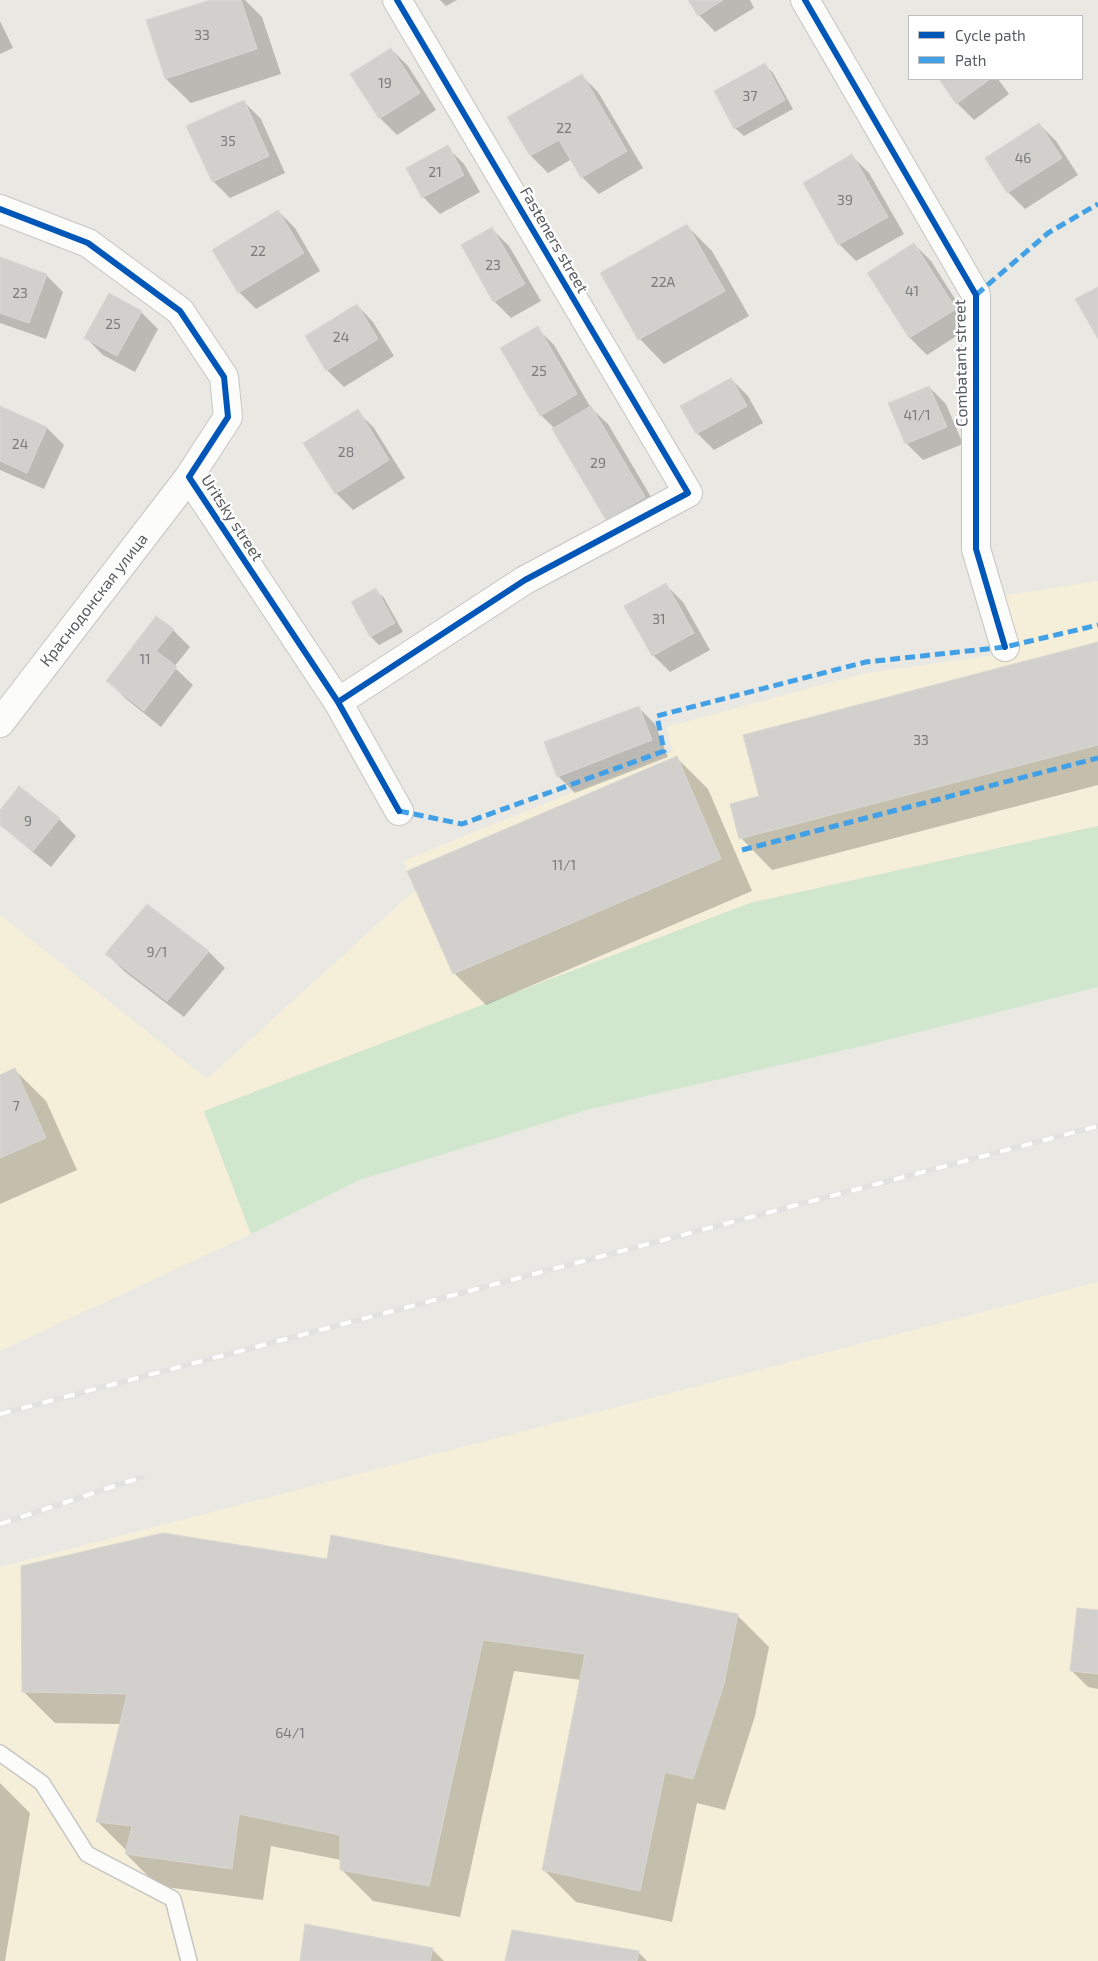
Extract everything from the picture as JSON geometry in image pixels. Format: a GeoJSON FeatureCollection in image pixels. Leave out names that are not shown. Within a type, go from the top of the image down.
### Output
{"type":"FeatureCollection","features":[{"type":"Feature","properties":{"kind":"street","name":"Fasteners street"},"geometry":{"type":"LineString","coordinates":[[338,702],[525,580],[688,493],[397,0]]}},
{"type":"Feature","properties":{"kind":"street","name":"Combatant street"},"geometry":{"type":"LineString","coordinates":[[806,0],[976,295],[976,549],[1005,647]]}},
{"type":"Feature","properties":{"kind":"street","name":"Uritsky street"},"geometry":{"type":"LineString","coordinates":[[0,209],[88,243],[180,311],[224,377],[228,417],[189,477],[338,702],[399,811]]}},
{"type":"Feature","properties":{"kind":"street","name":"Краснодонская улица"},"geometry":{"type":"LineString","coordinates":[[3,714],[189,477]]}},
{"type":"Feature","properties":{"kind":"lane"},"geometry":{"type":"LineString","coordinates":[[0,1753],[42,1783],[87,1854],[173,1899],[189,1961]]}},
{"type":"Feature","properties":{"kind":"shaded area"},"geometry":{"type":"Polygon","coordinates":[[[1098,581],[1098,826],[750,903],[204,1112],[251,1234],[0,1351],[0,915],[207,1079],[415,890],[403,861],[673,752],[666,727],[866,673],[1017,652],[1001,596],[1098,581]]]}},
{"type":"Feature","properties":{"kind":"shaded area"},"geometry":{"type":"Polygon","coordinates":[[[1098,1282],[1098,1961],[0,1961],[0,1567],[1098,1282]]]}},
{"type":"Feature","properties":{"kind":"green space"},"geometry":{"type":"Polygon","coordinates":[[[1098,826],[1098,987],[875,1043],[590,1109],[359,1180],[251,1234],[204,1111],[750,903],[1098,826]]]}},
{"type":"Feature","properties":{"kind":"building"},"geometry":{"type":"Polygon","coordinates":[[[210,0],[241,0],[257,49],[165,79],[146,20],[210,0]]]}},
{"type":"Feature","properties":{"kind":"building"},"geometry":{"type":"Polygon","coordinates":[[[688,0],[723,0],[698,16],[688,0]]]}},
{"type":"Feature","properties":{"kind":"building"},"geometry":{"type":"Polygon","coordinates":[[[391,48],[420,93],[379,119],[350,74],[391,48]]]}},
{"type":"Feature","properties":{"kind":"building"},"geometry":{"type":"Polygon","coordinates":[[[765,63],[785,100],[734,129],[714,91],[765,63]]]}},
{"type":"Feature","properties":{"kind":"building"},"geometry":{"type":"Polygon","coordinates":[[[582,74],[627,151],[581,178],[559,140],[530,156],[507,117],[582,74]]]}},
{"type":"Feature","properties":{"kind":"building"},"geometry":{"type":"Polygon","coordinates":[[[940,80],[989,80],[956,104],[940,80]]]}},
{"type":"Feature","properties":{"kind":"building"},"geometry":{"type":"Polygon","coordinates":[[[244,100],[269,156],[212,182],[186,126],[244,100]]]}},
{"type":"Feature","properties":{"kind":"building"},"geometry":{"type":"Polygon","coordinates":[[[1039,123],[1062,158],[1007,193],[985,158],[1039,123]]]}},
{"type":"Feature","properties":{"kind":"building"},"geometry":{"type":"Polygon","coordinates":[[[448,145],[464,175],[422,198],[406,168],[448,145]]]}},
{"type":"Feature","properties":{"kind":"building"},"geometry":{"type":"Polygon","coordinates":[[[852,154],[888,217],[838,245],[803,183],[852,154]]]}},
{"type":"Feature","properties":{"kind":"building"},"geometry":{"type":"Polygon","coordinates":[[[278,210],[304,253],[238,293],[212,250],[278,210]]]}},
{"type":"Feature","properties":{"kind":"building"},"geometry":{"type":"Polygon","coordinates":[[[687,224],[725,291],[638,340],[600,273],[687,224]]]}},
{"type":"Feature","properties":{"kind":"building"},"geometry":{"type":"Polygon","coordinates":[[[492,227],[525,284],[493,302],[461,245],[492,227]]]}},
{"type":"Feature","properties":{"kind":"building"},"geometry":{"type":"Polygon","coordinates":[[[914,243],[956,309],[909,338],[867,273],[914,243]]]}},
{"type":"Feature","properties":{"kind":"building"},"geometry":{"type":"Polygon","coordinates":[[[0,257],[47,274],[29,323],[0,313],[0,257]]]}},
{"type":"Feature","properties":{"kind":"building"},"geometry":{"type":"Polygon","coordinates":[[[1098,287],[1098,339],[1075,299],[1098,287]]]}},
{"type":"Feature","properties":{"kind":"building"},"geometry":{"type":"Polygon","coordinates":[[[109,293],[142,311],[117,356],[84,338],[109,293]]]}},
{"type":"Feature","properties":{"kind":"building"},"geometry":{"type":"Polygon","coordinates":[[[357,304],[378,339],[326,371],[305,336],[357,304]]]}},
{"type":"Feature","properties":{"kind":"building"},"geometry":{"type":"Polygon","coordinates":[[[538,326],[577,394],[540,416],[500,348],[538,326]]]}},
{"type":"Feature","properties":{"kind":"building"},"geometry":{"type":"Polygon","coordinates":[[[731,378],[747,406],[696,434],[680,406],[731,378]]]}},
{"type":"Feature","properties":{"kind":"building"},"geometry":{"type":"Polygon","coordinates":[[[929,386],[947,427],[905,444],[888,403],[929,386]]]}},
{"type":"Feature","properties":{"kind":"building"},"geometry":{"type":"Polygon","coordinates":[[[0,406],[47,427],[27,473],[0,461],[0,406]]]}},
{"type":"Feature","properties":{"kind":"building"},"geometry":{"type":"Polygon","coordinates":[[[591,406],[645,497],[606,520],[552,429],[591,406]]]}},
{"type":"Feature","properties":{"kind":"building"},"geometry":{"type":"Polygon","coordinates":[[[358,409],[389,460],[335,494],[303,443],[358,409]]]}},
{"type":"Feature","properties":{"kind":"building"},"geometry":{"type":"Polygon","coordinates":[[[666,583],[694,633],[652,656],[624,606],[666,583]]]}},
{"type":"Feature","properties":{"kind":"building"},"geometry":{"type":"Polygon","coordinates":[[[376,588],[395,623],[370,637],[351,602],[376,588]]]}},
{"type":"Feature","properties":{"kind":"building"},"geometry":{"type":"Polygon","coordinates":[[[156,616],[174,629],[156,651],[177,667],[144,711],[106,681],[156,616]]]}},
{"type":"Feature","properties":{"kind":"building"},"geometry":{"type":"Polygon","coordinates":[[[1098,642],[1098,745],[739,839],[730,804],[759,796],[743,735],[1098,642]]]}},
{"type":"Feature","properties":{"kind":"building"},"geometry":{"type":"Polygon","coordinates":[[[639,706],[652,740],[557,777],[544,742],[639,706]]]}},
{"type":"Feature","properties":{"kind":"building"},"geometry":{"type":"Polygon","coordinates":[[[677,756],[721,859],[453,974],[407,871],[677,756]]]}},
{"type":"Feature","properties":{"kind":"building"},"geometry":{"type":"Polygon","coordinates":[[[19,786],[60,818],[33,851],[0,825],[0,810],[19,786]]]}},
{"type":"Feature","properties":{"kind":"building"},"geometry":{"type":"Polygon","coordinates":[[[147,904],[209,951],[167,1001],[105,954],[147,904]]]}},
{"type":"Feature","properties":{"kind":"building"},"geometry":{"type":"Polygon","coordinates":[[[15,1068],[46,1138],[0,1158],[0,1075],[15,1068]]]}},
{"type":"Feature","properties":{"kind":"building"},"geometry":{"type":"Polygon","coordinates":[[[163,1533],[327,1559],[331,1535],[738,1614],[724,1684],[693,1779],[665,1772],[640,1891],[542,1870],[585,1654],[483,1640],[429,1886],[340,1870],[340,1835],[239,1814],[232,1869],[125,1854],[132,1826],[96,1822],[127,1694],[22,1692],[21,1566],[163,1533]]]}},
{"type":"Feature","properties":{"kind":"building"},"geometry":{"type":"Polygon","coordinates":[[[1077,1608],[1098,1610],[1098,1674],[1070,1671],[1077,1608]]]}},
{"type":"Feature","properties":{"kind":"building"},"geometry":{"type":"Polygon","coordinates":[[[305,1924],[433,1948],[430,1961],[300,1961],[305,1924]]]}},
{"type":"Feature","properties":{"kind":"building"},"geometry":{"type":"Polygon","coordinates":[[[512,1930],[639,1951],[637,1961],[505,1961],[512,1930]]]}},
{"type":"Feature","properties":{"kind":"railway"},"geometry":{"type":"LineString","coordinates":[[0,1414],[1098,1126]]}},
{"type":"Feature","properties":{"kind":"railway"},"geometry":{"type":"LineString","coordinates":[[0,1524],[142,1477]]}},
{"type":"Feature","properties":{"kind":"marked path"},"geometry":{"type":"LineString","coordinates":[[976,295],[1048,233],[1098,204]]}},
{"type":"Feature","properties":{"kind":"marked path"},"geometry":{"type":"LineString","coordinates":[[399,811],[462,824],[664,751],[657,716],[866,662],[1005,647],[1098,625]]}},
{"type":"Feature","properties":{"kind":"marked path"},"geometry":{"type":"LineString","coordinates":[[742,850],[1098,758]]}},
{"type":"Feature","properties":{"kind":"cycle path"},"geometry":{"type":"LineString","coordinates":[[338,702],[525,580],[688,493],[397,0]]}},
{"type":"Feature","properties":{"kind":"cycle path"},"geometry":{"type":"LineString","coordinates":[[805,0],[976,295],[976,549],[1005,647]]}},
{"type":"Feature","properties":{"kind":"cycle path"},"geometry":{"type":"LineString","coordinates":[[0,209],[88,243],[180,311],[224,377],[228,417],[189,477],[338,702],[399,811]]}}]}
